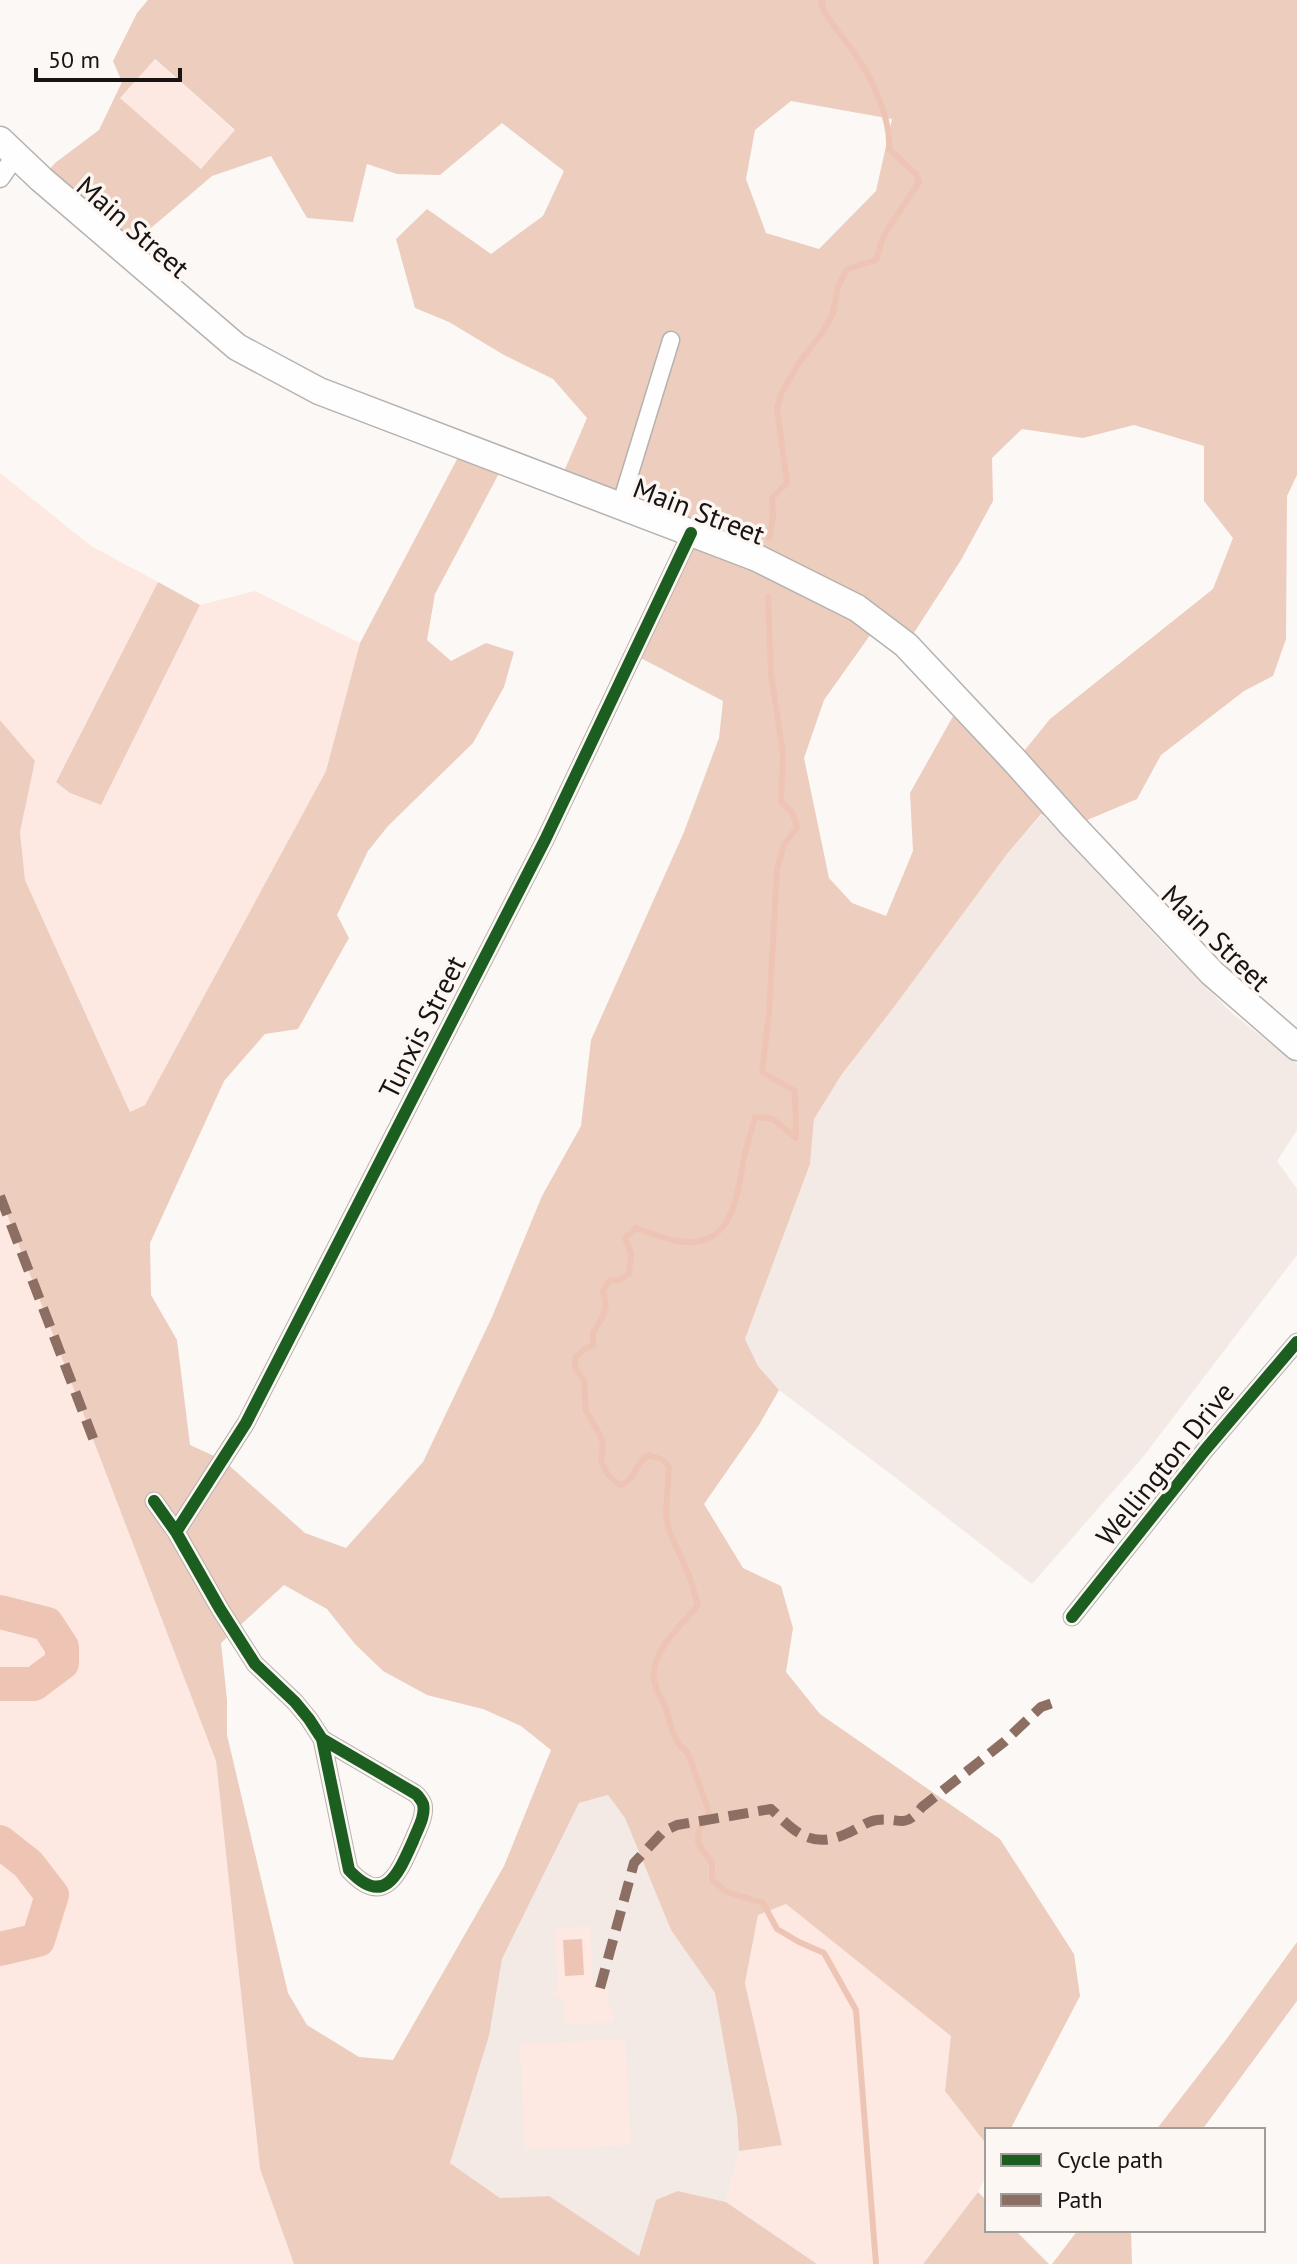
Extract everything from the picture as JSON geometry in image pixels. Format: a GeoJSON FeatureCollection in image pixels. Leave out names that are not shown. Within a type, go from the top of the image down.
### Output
{"type":"FeatureCollection","features":[{"type":"Feature","properties":{"kind":"highway","name":"Main Street"},"geometry":{"type":"LineString","coordinates":[[8,148],[237,347],[319,391],[757,558],[857,608],[906,645],[1212,973],[1297,1047]]}},
{"type":"Feature","properties":{"kind":"street"},"geometry":{"type":"LineString","coordinates":[[0,178],[8,148]]}},
{"type":"Feature","properties":{"kind":"street"},"geometry":{"type":"LineString","coordinates":[[620,506],[671,340]]}},
{"type":"Feature","properties":{"kind":"street","name":"Tunxis Street"},"geometry":{"type":"LineString","coordinates":[[176,1532],[254,1409],[545,840],[691,533]]}},
{"type":"Feature","properties":{"kind":"street","name":"Wellington Drive"},"geometry":{"type":"LineString","coordinates":[[1072,1617],[1205,1450],[1297,1342]]}},
{"type":"Feature","properties":{"kind":"street"},"geometry":{"type":"LineString","coordinates":[[154,1501],[255,1664],[295,1702],[322,1739],[406,1787],[423,1804],[422,1819],[398,1875],[387,1884],[373,1886],[360,1882],[349,1870],[322,1739]]}},
{"type":"Feature","properties":{"kind":"shaded area"},"geometry":{"type":"Polygon","coordinates":[[[148,0],[1297,0],[1297,475],[1287,496],[1286,639],[1273,676],[1244,691],[1161,755],[1137,799],[1073,826],[1041,814],[1007,854],[842,1074],[814,1119],[810,1164],[745,1339],[758,1366],[779,1390],[759,1425],[704,1504],[743,1568],[781,1586],[793,1628],[786,1672],[820,1714],[1000,1839],[1074,1954],[1080,1996],[1011,2128],[985,2128],[985,2142],[945,2091],[951,2036],[786,1904],[758,1915],[745,1983],[782,2145],[739,2151],[737,2117],[715,1993],[671,1930],[625,1818],[608,1795],[579,1803],[502,1959],[489,2036],[450,2163],[500,2198],[549,2196],[639,2256],[656,2200],[678,2191],[726,2202],[817,2264],[294,2264],[260,2169],[216,1761],[0,1196],[0,720],[35,761],[20,832],[25,880],[130,1112],[145,1105],[326,771],[360,643],[464,446],[505,462],[435,594],[427,640],[451,661],[486,643],[514,652],[504,687],[473,743],[388,826],[368,851],[337,915],[349,938],[298,1029],[265,1034],[224,1081],[150,1243],[151,1295],[177,1340],[190,1445],[223,1460],[305,1533],[346,1548],[423,1462],[492,1317],[542,1196],[581,1126],[591,1040],[684,832],[719,738],[723,701],[633,654],[691,533],[559,483],[587,418],[553,379],[504,355],[449,322],[415,308],[396,239],[427,209],[491,254],[543,216],[564,171],[502,123],[440,175],[397,174],[367,164],[353,222],[307,218],[271,156],[212,176],[124,251],[41,179],[55,163],[99,130],[122,82],[113,61],[137,13],[148,0]],[[155,59],[120,98],[201,169],[235,130],[155,59]],[[791,101],[755,130],[746,179],[766,233],[819,249],[876,191],[892,119],[791,101]],[[1134,425],[1083,438],[1022,429],[992,458],[993,501],[961,560],[906,645],[878,624],[824,700],[804,758],[829,878],[852,903],[886,916],[913,851],[910,793],[961,702],[1016,761],[1050,719],[1213,589],[1233,538],[1204,501],[1204,446],[1134,425]],[[284,1585],[221,1643],[227,1735],[288,1993],[307,2025],[359,2057],[393,2060],[504,1866],[551,1750],[521,1726],[483,1709],[427,1695],[383,1671],[355,1644],[327,1609],[284,1585]]]}},
{"type":"Feature","properties":{"kind":"shaded area"},"geometry":{"type":"Polygon","coordinates":[[[154,59],[235,131],[201,170],[120,98],[154,59]]]}},
{"type":"Feature","properties":{"kind":"shaded area"},"geometry":{"type":"Polygon","coordinates":[[[0,473],[91,546],[158,582],[56,781],[70,793],[101,805],[200,605],[255,591],[360,643],[326,771],[145,1105],[130,1112],[25,880],[20,832],[35,761],[0,720],[0,473]]]}},
{"type":"Feature","properties":{"kind":"shaded area"},"geometry":{"type":"Polygon","coordinates":[[[158,582],[200,605],[101,805],[70,793],[56,782],[158,582]]]}},
{"type":"Feature","properties":{"kind":"shaded area"},"geometry":{"type":"Polygon","coordinates":[[[1042,814],[1233,1014],[1297,1064],[1297,1130],[1277,1161],[1297,1189],[1297,1255],[1143,1457],[1032,1584],[779,1390],[758,1366],[745,1339],[810,1164],[814,1119],[842,1074],[1007,854],[1042,814]]]}},
{"type":"Feature","properties":{"kind":"shaded area"},"geometry":{"type":"Polygon","coordinates":[[[0,1196],[216,1761],[260,2169],[294,2264],[0,2264],[0,1196]]]}},
{"type":"Feature","properties":{"kind":"shaded area"},"geometry":{"type":"Polygon","coordinates":[[[608,1795],[625,1818],[671,1930],[715,1993],[737,2117],[739,2151],[726,2202],[678,2191],[639,2256],[549,2197],[500,2198],[450,2163],[489,2036],[502,1959],[579,1803],[608,1795]]]}},
{"type":"Feature","properties":{"kind":"shaded area"},"geometry":{"type":"Polygon","coordinates":[[[786,1904],[952,2036],[945,2091],[985,2142],[985,2178],[978,2192],[923,2264],[817,2264],[726,2202],[739,2151],[782,2144],[745,1982],[758,1915],[786,1904]]]}},
{"type":"Feature","properties":{"kind":"shaded area"},"geometry":{"type":"Polygon","coordinates":[[[590,1926],[593,1987],[608,1987],[609,2009],[613,2009],[614,2022],[564,2024],[563,1997],[553,1997],[553,1991],[558,1991],[555,1928],[590,1926]]]}},
{"type":"Feature","properties":{"kind":"shaded area"},"geometry":{"type":"Polygon","coordinates":[[[582,1939],[584,1975],[565,1976],[563,1940],[582,1939]]]}},
{"type":"Feature","properties":{"kind":"shaded area"},"geometry":{"type":"Polygon","coordinates":[[[1297,1942],[1297,2001],[1203,2128],[1158,2128],[1297,1942]]]}},
{"type":"Feature","properties":{"kind":"shaded area"},"geometry":{"type":"Polygon","coordinates":[[[625,2039],[631,2145],[525,2150],[520,2044],[625,2039]]]}},
{"type":"Feature","properties":{"kind":"shaded area"},"geometry":{"type":"Polygon","coordinates":[[[978,2192],[985,2199],[985,2232],[1017,2232],[1049,2264],[923,2264],[978,2192]]]}},
{"type":"Feature","properties":{"kind":"shaded area"},"geometry":{"type":"Polygon","coordinates":[[[1076,2232],[1131,2232],[1132,2264],[1052,2264],[1076,2232]]]}},
{"type":"Feature","properties":{"kind":"waterway"},"geometry":{"type":"LineString","coordinates":[[769,538],[773,518],[772,498],[787,483],[777,408],[782,392],[833,313],[838,287],[847,269],[876,260],[884,235],[919,182],[916,174],[889,149],[884,112],[874,86],[832,24],[821,5],[823,0]]}},
{"type":"Feature","properties":{"kind":"waterway"},"geometry":{"type":"LineString","coordinates":[[768,597],[771,674],[783,754],[781,802],[792,812],[797,827],[784,845],[777,869],[769,1013],[762,1072],[795,1091],[796,1138],[773,1119],[755,1117],[734,1204],[720,1230],[708,1238],[693,1242],[672,1240],[636,1228],[625,1238],[631,1254],[629,1274],[609,1281],[603,1291],[606,1306],[593,1333],[593,1346],[575,1358],[575,1367],[584,1381],[586,1411],[603,1443],[601,1461],[608,1475],[620,1485],[625,1483],[649,1455],[669,1466],[668,1528],[698,1605],[662,1649],[654,1669],[654,1680],[676,1739],[688,1753],[709,1812],[698,1839],[701,1849],[712,1863],[712,1880],[727,1892],[763,1903],[777,1929],[824,1953],[856,2010],[876,2264]]}},
{"type":"Feature","properties":{"kind":"waterway"},"geometry":{"type":"LineString","coordinates":[[0,1612],[47,1624],[62,1647],[62,1663],[34,1684],[0,1684]]}},
{"type":"Feature","properties":{"kind":"waterway"},"geometry":{"type":"LineString","coordinates":[[0,1842],[28,1864],[52,1895],[38,1940],[0,1949]]}},
{"type":"Feature","properties":{"kind":"marked path"},"geometry":{"type":"LineString","coordinates":[[0,1196],[96,1446]]}},
{"type":"Feature","properties":{"kind":"marked path"},"geometry":{"type":"LineString","coordinates":[[600,1988],[634,1863],[664,1831],[677,1825],[771,1809],[797,1832],[824,1840],[873,1821],[906,1820],[1004,1742],[1041,1707],[1058,1701]]}},
{"type":"Feature","properties":{"kind":"cycle path"},"geometry":{"type":"LineString","coordinates":[[176,1532],[246,1423],[545,840],[691,533]]}},
{"type":"Feature","properties":{"kind":"cycle path"},"geometry":{"type":"LineString","coordinates":[[1072,1617],[1205,1450],[1297,1342]]}},
{"type":"Feature","properties":{"kind":"cycle path"},"geometry":{"type":"LineString","coordinates":[[154,1501],[255,1664],[295,1702],[322,1739],[416,1794],[422,1802],[422,1818],[408,1853],[396,1874],[381,1886],[372,1886],[349,1870],[322,1739]]}}]}
